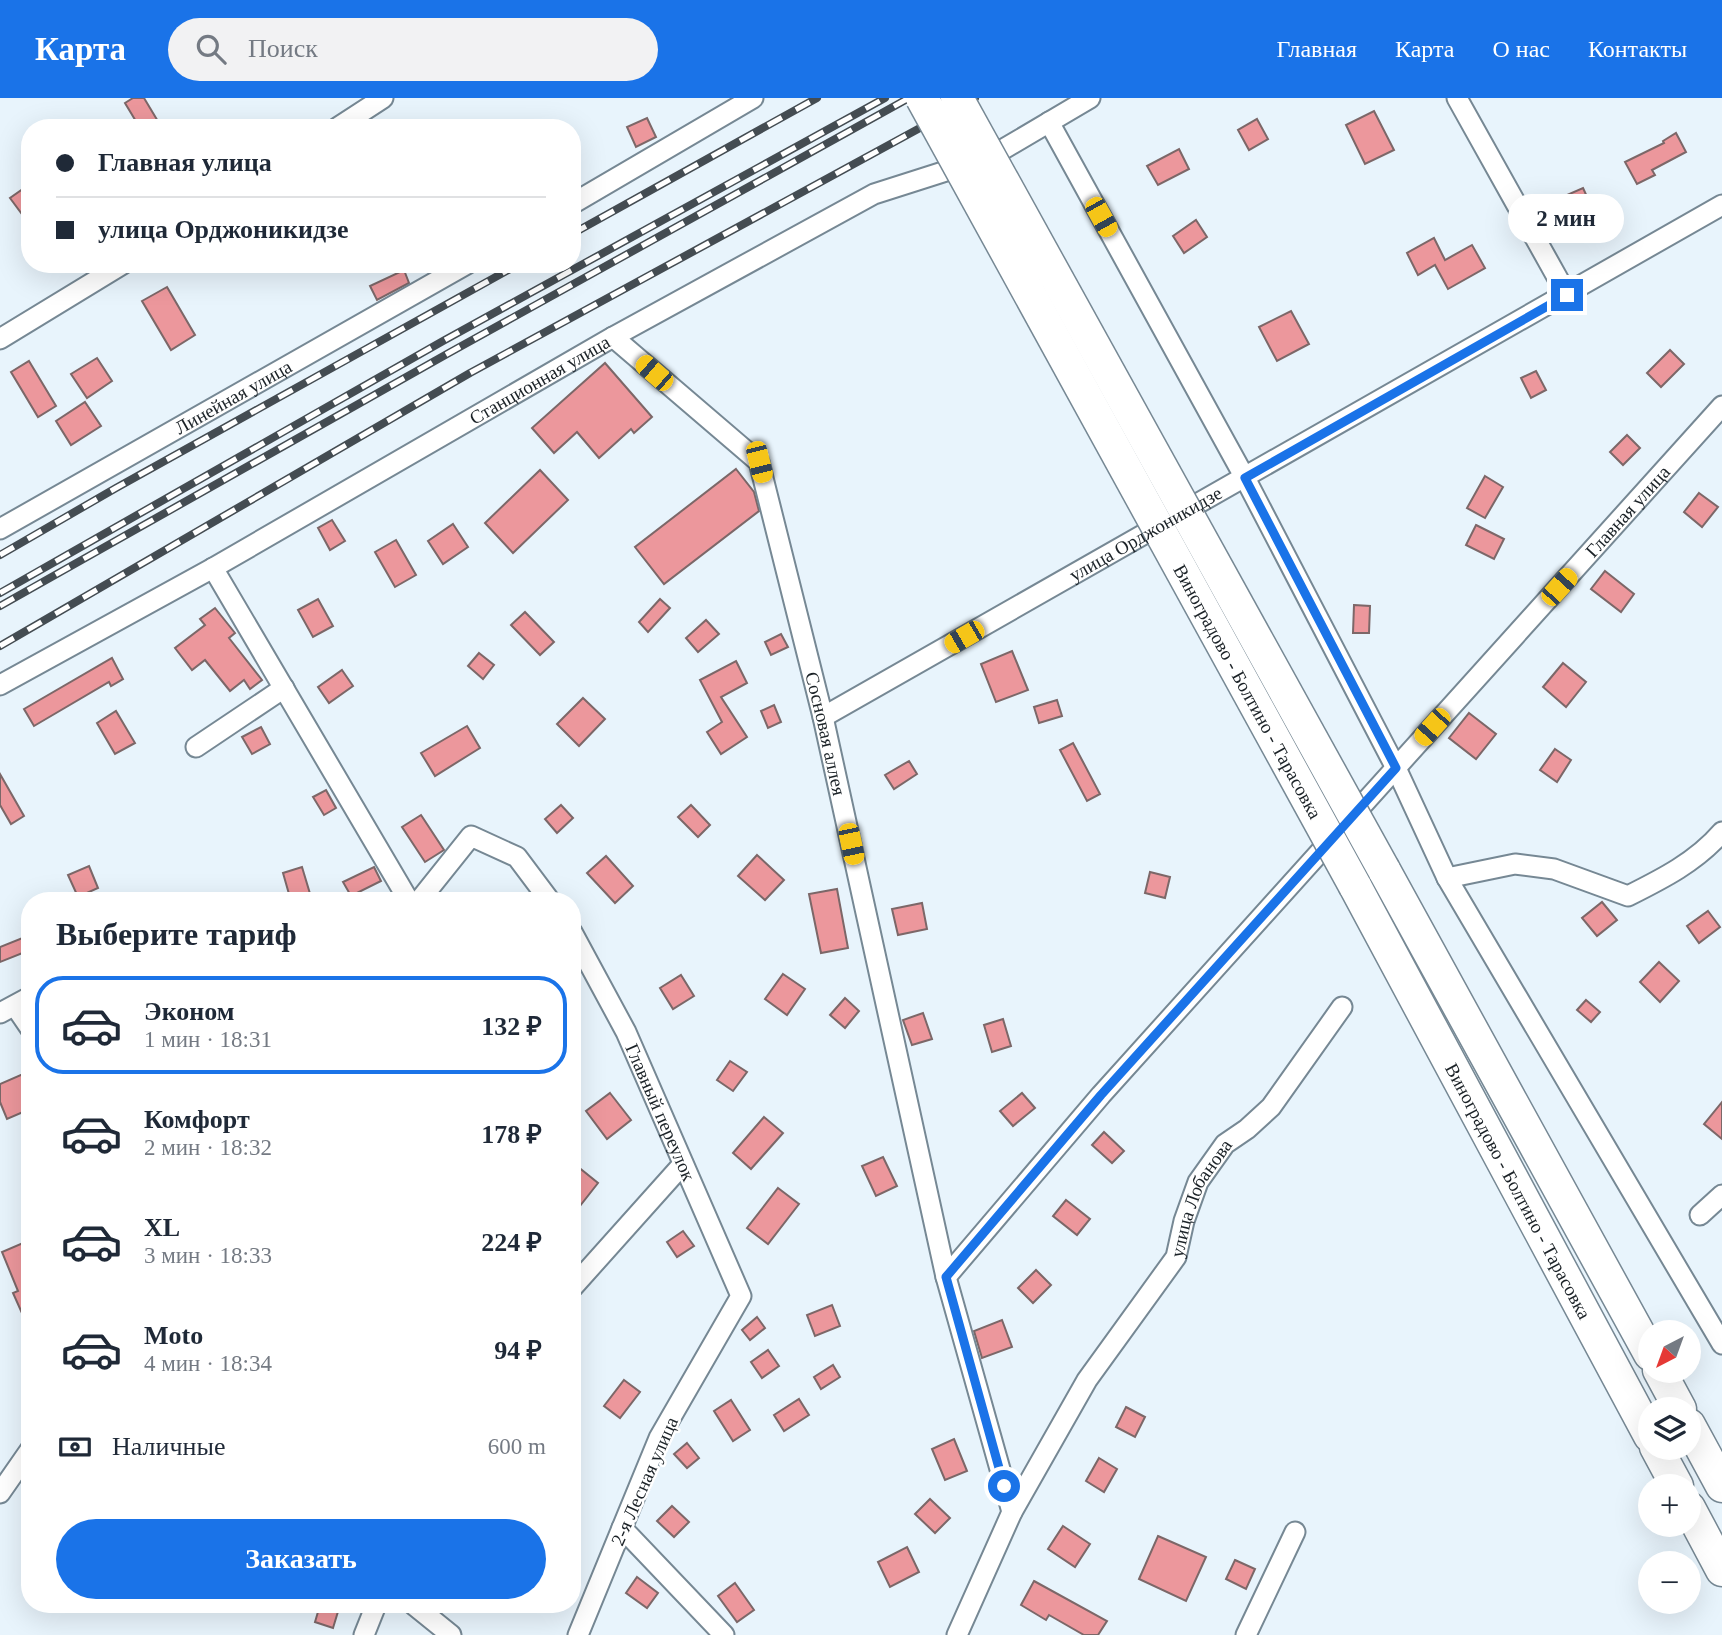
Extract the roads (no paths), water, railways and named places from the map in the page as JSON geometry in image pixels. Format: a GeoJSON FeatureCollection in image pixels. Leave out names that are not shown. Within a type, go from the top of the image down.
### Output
{"type":"FeatureCollection","features":[{"type":"Feature","properties":{"kind":"main road","name":"Виноградово - Болтино - Тарасовка"},"geometry":{"type":"LineString","coordinates":[[922,98],[1355,886],[1638,1414]]}},
{"type":"Feature","properties":{"kind":"main road","name":"Виноградово - Болтино - Тарасовка"},"geometry":{"type":"LineString","coordinates":[[957,98],[1638,1332]]}},
{"type":"Feature","properties":{"kind":"main road"},"geometry":{"type":"LineString","coordinates":[[1701,1447],[1722,1486]]}},
{"type":"Feature","properties":{"kind":"main road"},"geometry":{"type":"LineString","coordinates":[[1701,1531],[1722,1570]]}},
{"type":"Feature","properties":{"kind":"street"},"geometry":{"type":"LineString","coordinates":[[351,119],[383,98]]}},
{"type":"Feature","properties":{"kind":"street"},"geometry":{"type":"LineString","coordinates":[[581,199],[753,98]]}},
{"type":"Feature","properties":{"kind":"street","name":"Станционная улица"},"geometry":{"type":"LineString","coordinates":[[0,685],[213,568],[613,337],[874,194],[990,157],[1090,98]]}},
{"type":"Feature","properties":{"kind":"street"},"geometry":{"type":"LineString","coordinates":[[1457,98],[1567,295]]}},
{"type":"Feature","properties":{"kind":"street"},"geometry":{"type":"LineString","coordinates":[[1049,122],[1245,478],[1396,768],[1447,878],[1722,1344]]}},
{"type":"Feature","properties":{"kind":"street","name":"улица Орджоникидзе"},"geometry":{"type":"LineString","coordinates":[[823,717],[1722,205]]}},
{"type":"Feature","properties":{"kind":"street"},"geometry":{"type":"LineString","coordinates":[[0,340],[108,273]]}},
{"type":"Feature","properties":{"kind":"street","name":"Линейная улица"},"geometry":{"type":"LineString","coordinates":[[0,529],[451,273]]}},
{"type":"Feature","properties":{"kind":"street","name":"Сосновая аллея"},"geometry":{"type":"LineString","coordinates":[[613,337],[759,462],[823,717],[946,1277]]}},
{"type":"Feature","properties":{"kind":"street","name":"Главная улица"},"geometry":{"type":"LineString","coordinates":[[946,1277],[1101,1095],[1722,406]]}},
{"type":"Feature","properties":{"kind":"street"},"geometry":{"type":"LineString","coordinates":[[213,568],[404,892]]}},
{"type":"Feature","properties":{"kind":"street"},"geometry":{"type":"LineString","coordinates":[[196,747],[284,688]]}},
{"type":"Feature","properties":{"kind":"street"},"geometry":{"type":"LineString","coordinates":[[1447,878],[1515,864],[1555,869],[1628,896],[1671,875],[1711,845],[1722,832]]}},
{"type":"Feature","properties":{"kind":"street"},"geometry":{"type":"LineString","coordinates":[[426,892],[471,836],[517,857],[543,892]]}},
{"type":"Feature","properties":{"kind":"street","name":"Главный переулок"},"geometry":{"type":"LineString","coordinates":[[581,949],[626,1032],[741,1296]]}},
{"type":"Feature","properties":{"kind":"street","name":"улица Лобанова"},"geometry":{"type":"LineString","coordinates":[[1012,1512],[1087,1380],[1176,1257],[1184,1221],[1198,1182],[1225,1144],[1247,1129],[1271,1107],[1342,1007]]}},
{"type":"Feature","properties":{"kind":"street"},"geometry":{"type":"LineString","coordinates":[[581,1278],[683,1164]]}},
{"type":"Feature","properties":{"kind":"street"},"geometry":{"type":"LineString","coordinates":[[1700,1215],[1722,1195]]}},
{"type":"Feature","properties":{"kind":"street"},"geometry":{"type":"LineString","coordinates":[[946,1277],[1012,1512],[957,1635]]}},
{"type":"Feature","properties":{"kind":"street","name":"2-я Лесная улица"},"geometry":{"type":"LineString","coordinates":[[578,1635],[659,1438],[741,1296]]}},
{"type":"Feature","properties":{"kind":"street"},"geometry":{"type":"LineString","coordinates":[[0,1493],[21,1463]]}},
{"type":"Feature","properties":{"kind":"street"},"geometry":{"type":"LineString","coordinates":[[622,1528],[724,1635]]}},
{"type":"Feature","properties":{"kind":"street"},"geometry":{"type":"LineString","coordinates":[[1246,1635],[1295,1532]]}},
{"type":"Feature","properties":{"kind":"street"},"geometry":{"type":"LineString","coordinates":[[364,1635],[373,1613]]}},
{"type":"Feature","properties":{"kind":"street"},"geometry":{"type":"LineString","coordinates":[[424,1613],[451,1635]]}},
{"type":"Feature","properties":{"kind":"railway"},"geometry":{"type":"LineString","coordinates":[[581,229],[817,98]]}},
{"type":"Feature","properties":{"kind":"railway"},"geometry":{"type":"LineString","coordinates":[[581,265],[885,98]]}},
{"type":"Feature","properties":{"kind":"railway"},"geometry":{"type":"LineString","coordinates":[[0,606],[909,98]]}},
{"type":"Feature","properties":{"kind":"railway"},"geometry":{"type":"LineString","coordinates":[[0,646],[470,373],[975,98]]}},
{"type":"Feature","properties":{"kind":"railway"},"geometry":{"type":"LineString","coordinates":[[0,555],[503,273]]}},
{"type":"Feature","properties":{"kind":"railway"},"geometry":{"type":"LineString","coordinates":[[0,593],[567,273]]}}]}
